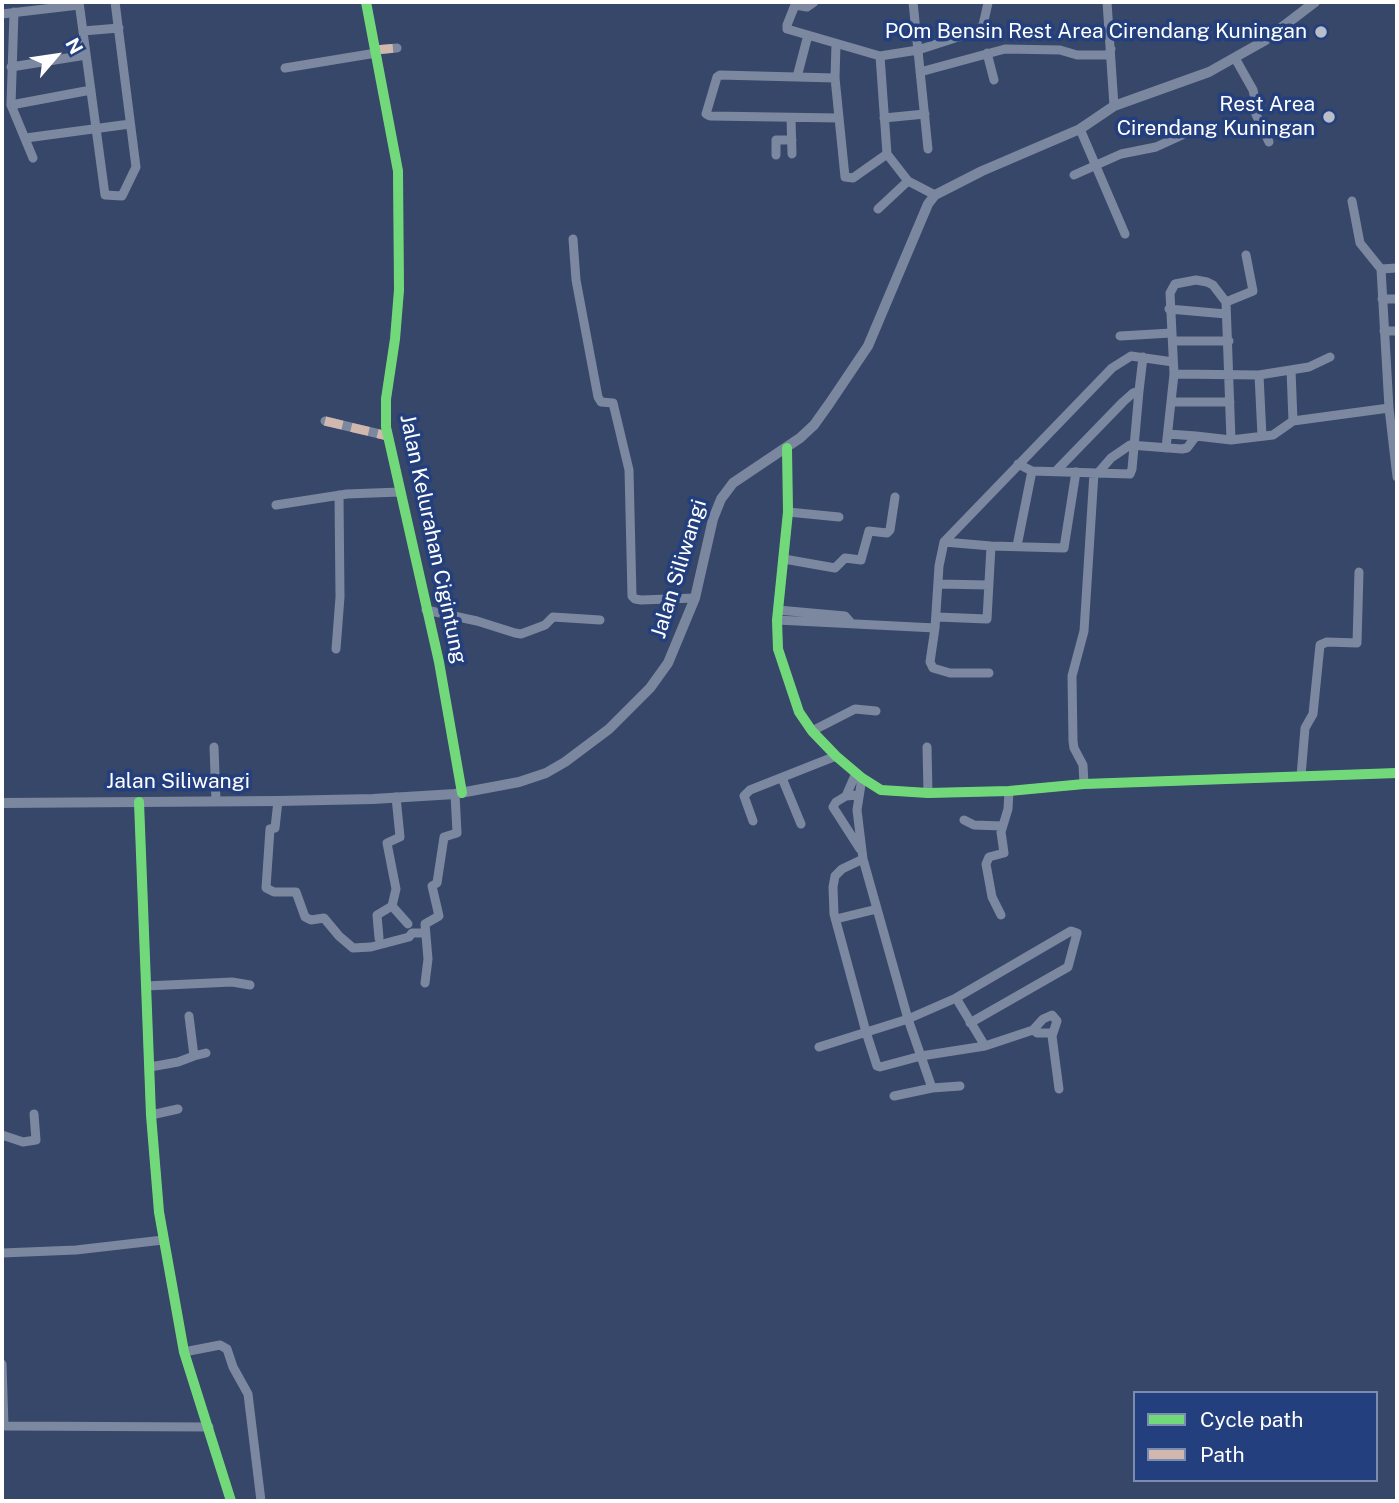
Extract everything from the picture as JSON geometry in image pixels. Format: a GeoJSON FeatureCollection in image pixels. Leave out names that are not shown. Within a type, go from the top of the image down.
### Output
{"type":"FeatureCollection","features":[{"type":"Feature","properties":{"kind":"main road"},"geometry":{"type":"LineString","coordinates":[[935,195],[982,171],[1080,129],[1114,106],[1209,72],[1264,41],[1315,2]]}},
{"type":"Feature","properties":{"kind":"main road","name":"Jalan Siliwangi"},"geometry":{"type":"LineString","coordinates":[[2,803],[278,801],[458,793],[519,782],[546,773],[574,756],[610,729],[650,688],[668,663],[695,598],[713,519],[721,499],[733,483],[787,448],[814,425],[868,346],[928,204],[935,195]]}},
{"type":"Feature","properties":{"kind":"street"},"geometry":{"type":"LineString","coordinates":[[2,14],[79,4],[105,195],[122,196],[136,167],[115,2]]}},
{"type":"Feature","properties":{"kind":"street","name":"Jalan Kelurahan Cigintung"},"geometry":{"type":"LineString","coordinates":[[366,2],[398,171],[399,290],[386,399],[388,436],[439,662],[458,793],[457,833],[444,837],[438,883],[432,886],[439,916],[425,924],[425,933]]}},
{"type":"Feature","properties":{"kind":"street"},"geometry":{"type":"LineString","coordinates":[[814,2],[807,7],[795,5],[786,25],[790,31],[880,56],[919,50],[981,28],[988,3]]}},
{"type":"Feature","properties":{"kind":"street"},"geometry":{"type":"LineString","coordinates":[[913,2],[928,149]]}},
{"type":"Feature","properties":{"kind":"street"},"geometry":{"type":"LineString","coordinates":[[1107,2],[1114,106]]}},
{"type":"Feature","properties":{"kind":"street"},"geometry":{"type":"LineString","coordinates":[[14,12],[11,104],[33,158]]}},
{"type":"Feature","properties":{"kind":"street"},"geometry":{"type":"LineString","coordinates":[[83,32],[119,28]]}},
{"type":"Feature","properties":{"kind":"street"},"geometry":{"type":"LineString","coordinates":[[797,78],[808,35]]}},
{"type":"Feature","properties":{"kind":"street"},"geometry":{"type":"LineString","coordinates":[[836,44],[835,78],[845,177],[853,178],[887,154]]}},
{"type":"Feature","properties":{"kind":"street"},"geometry":{"type":"LineString","coordinates":[[285,68],[397,48]]}},
{"type":"Feature","properties":{"kind":"street"},"geometry":{"type":"LineString","coordinates":[[920,72],[1005,49],[1060,50],[1077,55],[1108,55],[1111,49]]}},
{"type":"Feature","properties":{"kind":"street"},"geometry":{"type":"LineString","coordinates":[[987,53],[994,80]]}},
{"type":"Feature","properties":{"kind":"street"},"geometry":{"type":"LineString","coordinates":[[11,67],[86,55]]}},
{"type":"Feature","properties":{"kind":"street"},"geometry":{"type":"LineString","coordinates":[[880,56],[887,154],[908,181],[935,195]]}},
{"type":"Feature","properties":{"kind":"street"},"geometry":{"type":"LineString","coordinates":[[1235,58],[1253,90],[1253,108],[1269,142]]}},
{"type":"Feature","properties":{"kind":"street"},"geometry":{"type":"LineString","coordinates":[[835,78],[720,75],[717,77],[706,114],[839,118]]}},
{"type":"Feature","properties":{"kind":"street"},"geometry":{"type":"LineString","coordinates":[[11,104],[91,90]]}},
{"type":"Feature","properties":{"kind":"street"},"geometry":{"type":"LineString","coordinates":[[884,118],[925,114]]}},
{"type":"Feature","properties":{"kind":"street"},"geometry":{"type":"LineString","coordinates":[[791,118],[792,154]]}},
{"type":"Feature","properties":{"kind":"street"},"geometry":{"type":"LineString","coordinates":[[26,138],[130,124]]}},
{"type":"Feature","properties":{"kind":"street"},"geometry":{"type":"LineString","coordinates":[[1080,129],[1125,234]]}},
{"type":"Feature","properties":{"kind":"street"},"geometry":{"type":"LineString","coordinates":[[1074,175],[1135,149],[1156,147],[1191,131]]}},
{"type":"Feature","properties":{"kind":"street"},"geometry":{"type":"LineString","coordinates":[[776,155],[776,140],[792,140]]}},
{"type":"Feature","properties":{"kind":"street"},"geometry":{"type":"LineString","coordinates":[[878,209],[908,181]]}},
{"type":"Feature","properties":{"kind":"street"},"geometry":{"type":"LineString","coordinates":[[1352,201],[1360,243],[1381,269],[1384,331],[1394,397],[1389,408],[1395,430],[1397,477]]}},
{"type":"Feature","properties":{"kind":"street"},"geometry":{"type":"LineString","coordinates":[[573,239],[576,280],[598,397],[601,402],[613,403],[629,470],[632,596],[641,600],[695,598]]}},
{"type":"Feature","properties":{"kind":"street"},"geometry":{"type":"LineString","coordinates":[[1226,302],[1253,291],[1246,255]]}},
{"type":"Feature","properties":{"kind":"street"},"geometry":{"type":"LineString","coordinates":[[1381,269],[1397,268]]}},
{"type":"Feature","properties":{"kind":"street"},"geometry":{"type":"LineString","coordinates":[[1166,448],[1174,374],[1169,309],[1172,287],[1178,283],[1196,280],[1213,285],[1226,302],[1231,440]]}},
{"type":"Feature","properties":{"kind":"street"},"geometry":{"type":"LineString","coordinates":[[1382,299],[1397,299]]}},
{"type":"Feature","properties":{"kind":"street"},"geometry":{"type":"LineString","coordinates":[[1169,309],[1226,314]]}},
{"type":"Feature","properties":{"kind":"street"},"geometry":{"type":"LineString","coordinates":[[1384,331],[1397,331]]}},
{"type":"Feature","properties":{"kind":"street"},"geometry":{"type":"LineString","coordinates":[[1120,336],[1228,341]]}},
{"type":"Feature","properties":{"kind":"street"},"geometry":{"type":"LineString","coordinates":[[989,673],[950,673],[933,668],[930,662],[944,542],[1111,368],[1131,356],[1173,362]]}},
{"type":"Feature","properties":{"kind":"street"},"geometry":{"type":"LineString","coordinates":[[1018,464],[1032,471],[1130,474],[1143,357]]}},
{"type":"Feature","properties":{"kind":"street"},"geometry":{"type":"LineString","coordinates":[[1174,374],[1259,375],[1309,367],[1330,357]]}},
{"type":"Feature","properties":{"kind":"street"},"geometry":{"type":"LineString","coordinates":[[1291,370],[1293,421]]}},
{"type":"Feature","properties":{"kind":"street"},"geometry":{"type":"LineString","coordinates":[[1259,375],[1262,436]]}},
{"type":"Feature","properties":{"kind":"street"},"geometry":{"type":"LineString","coordinates":[[1056,471],[1128,397],[1139,391]]}},
{"type":"Feature","properties":{"kind":"street"},"geometry":{"type":"LineString","coordinates":[[1172,402],[1230,402]]}},
{"type":"Feature","properties":{"kind":"street"},"geometry":{"type":"LineString","coordinates":[[1168,434],[1231,440],[1273,435],[1293,421],[1389,408]]}},
{"type":"Feature","properties":{"kind":"street"},"geometry":{"type":"LineString","coordinates":[[325,421],[388,436]]}},
{"type":"Feature","properties":{"kind":"street"},"geometry":{"type":"LineString","coordinates":[[1084,784],[1082,760],[1073,741],[1072,676],[1084,631],[1096,473],[1128,446],[1187,447],[1196,436]]}},
{"type":"Feature","properties":{"kind":"street"},"geometry":{"type":"LineString","coordinates":[[787,448],[788,512],[777,620],[778,649],[799,712],[812,731],[859,776],[881,790],[928,793],[1009,791],[1084,784],[1397,773]]}},
{"type":"Feature","properties":{"kind":"street"},"geometry":{"type":"LineString","coordinates":[[1017,546],[1032,471]]}},
{"type":"Feature","properties":{"kind":"street"},"geometry":{"type":"LineString","coordinates":[[944,542],[1065,547],[1076,471]]}},
{"type":"Feature","properties":{"kind":"street"},"geometry":{"type":"LineString","coordinates":[[276,505],[339,495],[400,492]]}},
{"type":"Feature","properties":{"kind":"street"},"geometry":{"type":"LineString","coordinates":[[336,649],[340,597],[339,495]]}},
{"type":"Feature","properties":{"kind":"street"},"geometry":{"type":"LineString","coordinates":[[784,559],[835,568],[845,558],[861,560],[869,531],[887,533],[890,530],[895,497]]}},
{"type":"Feature","properties":{"kind":"street"},"geometry":{"type":"LineString","coordinates":[[788,512],[839,517]]}},
{"type":"Feature","properties":{"kind":"street"},"geometry":{"type":"LineString","coordinates":[[936,617],[987,619],[991,546]]}},
{"type":"Feature","properties":{"kind":"street"},"geometry":{"type":"LineString","coordinates":[[1301,776],[1306,728],[1313,714],[1320,645],[1327,642],[1357,643],[1359,572]]}},
{"type":"Feature","properties":{"kind":"street"},"geometry":{"type":"LineString","coordinates":[[938,584],[989,585]]}},
{"type":"Feature","properties":{"kind":"street"},"geometry":{"type":"LineString","coordinates":[[426,610],[521,634],[544,625],[553,617],[600,620]]}},
{"type":"Feature","properties":{"kind":"street"},"geometry":{"type":"LineString","coordinates":[[778,610],[845,617],[852,624]]}},
{"type":"Feature","properties":{"kind":"street"},"geometry":{"type":"LineString","coordinates":[[777,620],[935,628]]}},
{"type":"Feature","properties":{"kind":"street"},"geometry":{"type":"LineString","coordinates":[[812,731],[855,709],[869,708],[876,711]]}},
{"type":"Feature","properties":{"kind":"street"},"geometry":{"type":"LineString","coordinates":[[214,747],[216,801]]}},
{"type":"Feature","properties":{"kind":"street"},"geometry":{"type":"LineString","coordinates":[[927,747],[928,793]]}},
{"type":"Feature","properties":{"kind":"street"},"geometry":{"type":"LineString","coordinates":[[753,821],[745,799],[746,793],[836,756]]}},
{"type":"Feature","properties":{"kind":"street"},"geometry":{"type":"LineString","coordinates":[[859,776],[857,810],[862,855],[908,1019],[932,1088]]}},
{"type":"Feature","properties":{"kind":"street"},"geometry":{"type":"LineString","coordinates":[[846,796],[859,776]]}},
{"type":"Feature","properties":{"kind":"street"},"geometry":{"type":"LineString","coordinates":[[782,778],[802,824]]}},
{"type":"Feature","properties":{"kind":"street"},"geometry":{"type":"LineString","coordinates":[[1001,915],[992,897],[986,863],[989,857],[1004,853],[1002,826],[1008,809],[1009,791]]}},
{"type":"Feature","properties":{"kind":"street"},"geometry":{"type":"LineString","coordinates":[[858,794],[846,796],[836,802],[834,809],[862,855]]}},
{"type":"Feature","properties":{"kind":"street"},"geometry":{"type":"LineString","coordinates":[[379,938],[377,915],[392,906],[396,889],[387,843],[398,840],[400,836],[396,797]]}},
{"type":"Feature","properties":{"kind":"street"},"geometry":{"type":"LineString","coordinates":[[278,801],[275,828],[270,829],[266,888],[295,892],[306,919],[324,918],[353,948],[371,947],[409,937],[412,933],[425,933],[428,959],[425,984]]}},
{"type":"Feature","properties":{"kind":"street"},"geometry":{"type":"LineString","coordinates":[[139,802],[151,1115],[163,1240],[184,1352],[231,1501]]}},
{"type":"Feature","properties":{"kind":"street"},"geometry":{"type":"LineString","coordinates":[[964,820],[974,825],[1002,826]]}},
{"type":"Feature","properties":{"kind":"street"},"geometry":{"type":"LineString","coordinates":[[862,855],[835,876],[833,887],[836,919],[866,1032],[879,1067],[921,1056],[985,1046],[1033,1030],[1043,1018],[1052,1015],[1057,1021],[1053,1033],[1059,1089]]}},
{"type":"Feature","properties":{"kind":"street"},"geometry":{"type":"LineString","coordinates":[[392,906],[408,924]]}},
{"type":"Feature","properties":{"kind":"street"},"geometry":{"type":"LineString","coordinates":[[836,919],[877,909]]}},
{"type":"Feature","properties":{"kind":"street"},"geometry":{"type":"LineString","coordinates":[[819,1047],[908,1019],[956,998],[1071,931],[1077,933],[1068,967],[970,1023]]}},
{"type":"Feature","properties":{"kind":"street"},"geometry":{"type":"LineString","coordinates":[[146,986],[232,982],[250,985]]}},
{"type":"Feature","properties":{"kind":"street"},"geometry":{"type":"LineString","coordinates":[[956,998],[985,1046]]}},
{"type":"Feature","properties":{"kind":"street"},"geometry":{"type":"LineString","coordinates":[[189,1016],[194,1056]]}},
{"type":"Feature","properties":{"kind":"street"},"geometry":{"type":"LineString","coordinates":[[1033,1030],[1037,1033],[1053,1033]]}},
{"type":"Feature","properties":{"kind":"street"},"geometry":{"type":"LineString","coordinates":[[150,1067],[178,1062],[206,1052]]}},
{"type":"Feature","properties":{"kind":"street"},"geometry":{"type":"LineString","coordinates":[[894,1096],[932,1088],[960,1086]]}},
{"type":"Feature","properties":{"kind":"street"},"geometry":{"type":"LineString","coordinates":[[151,1115],[178,1110]]}},
{"type":"Feature","properties":{"kind":"street"},"geometry":{"type":"LineString","coordinates":[[2,1135],[23,1142],[36,1140],[34,1114]]}},
{"type":"Feature","properties":{"kind":"street"},"geometry":{"type":"LineString","coordinates":[[2,1253],[76,1250],[163,1240]]}},
{"type":"Feature","properties":{"kind":"street"},"geometry":{"type":"LineString","coordinates":[[184,1352],[220,1345],[227,1349],[233,1367],[248,1394],[261,1501]]}},
{"type":"Feature","properties":{"kind":"street"},"geometry":{"type":"LineString","coordinates":[[2,1364],[3,1426],[209,1427]]}},
{"type":"Feature","properties":{"kind":"marked path"},"geometry":{"type":"LineString","coordinates":[[375,50],[397,48]]}},
{"type":"Feature","properties":{"kind":"marked path"},"geometry":{"type":"LineString","coordinates":[[325,421],[388,436]]}},
{"type":"Feature","properties":{"kind":"cycle path"},"geometry":{"type":"LineString","coordinates":[[366,2],[398,171],[399,290],[386,399],[386,427],[439,662],[462,793]]}},
{"type":"Feature","properties":{"kind":"cycle path"},"geometry":{"type":"LineString","coordinates":[[787,448],[788,512],[777,620],[778,649],[799,712],[812,731],[836,756],[881,790],[928,793],[1009,791],[1084,784],[1397,773]]}},
{"type":"Feature","properties":{"kind":"cycle path"},"geometry":{"type":"LineString","coordinates":[[139,802],[151,1115],[159,1212],[184,1352],[231,1501]]}},
{"type":"Feature","properties":{"kind":"place","name":"POm Bensin Rest Area Cirendang Kuningan"},"geometry":{"type":"Point","coordinates":[1321,32]}},
{"type":"Feature","properties":{"kind":"place","name":"Rest Area Cirendang Kuningan"},"geometry":{"type":"Point","coordinates":[1329,117]}}]}
